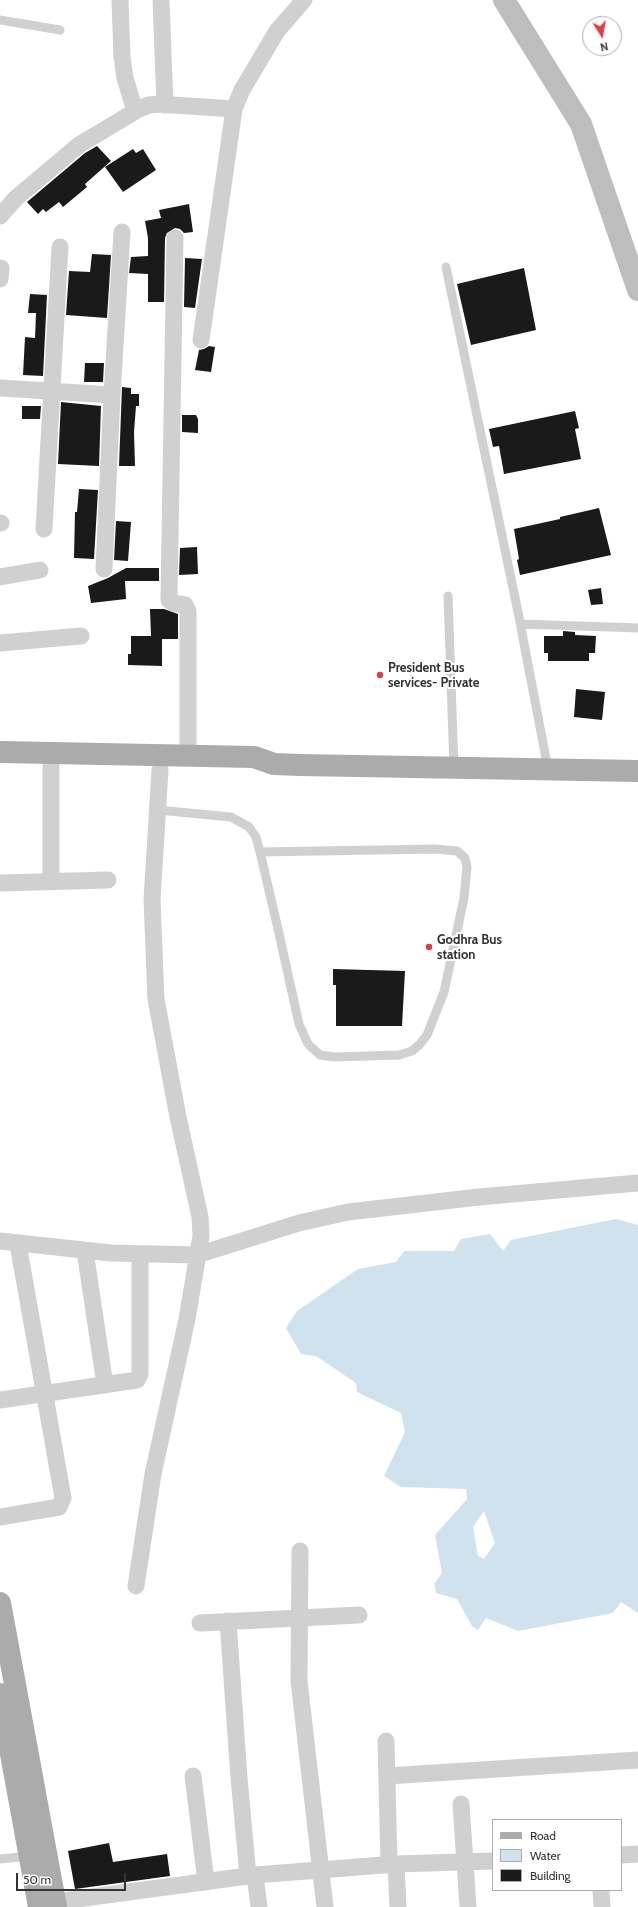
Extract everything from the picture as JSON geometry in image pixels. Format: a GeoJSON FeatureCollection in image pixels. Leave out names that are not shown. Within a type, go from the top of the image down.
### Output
{"type":"FeatureCollection","features":[{"type":"Feature","properties":{"kind":"main road"},"geometry":{"type":"LineString","coordinates":[[0,752],[188,757],[254,757],[274,764],[638,771]]}},
{"type":"Feature","properties":{"kind":"main road"},"geometry":{"type":"LineString","coordinates":[[0,765],[160,770],[253,771],[274,764]]}},
{"type":"Feature","properties":{"kind":"main road"},"geometry":{"type":"LineString","coordinates":[[0,1603],[50,1905]]}},
{"type":"Feature","properties":{"kind":"main road"},"geometry":{"type":"LineString","coordinates":[[0,1694],[30,1856],[50,1905]]}},
{"type":"Feature","properties":{"kind":"street"},"geometry":{"type":"LineString","coordinates":[[120,0],[122,57],[125,78],[135,111]]}},
{"type":"Feature","properties":{"kind":"street"},"geometry":{"type":"LineString","coordinates":[[161,0],[166,105]]}},
{"type":"Feature","properties":{"kind":"street"},"geometry":{"type":"LineString","coordinates":[[201,340],[234,109],[242,90],[277,31],[304,0]]}},
{"type":"Feature","properties":{"kind":"street"},"geometry":{"type":"LineString","coordinates":[[504,0],[581,124],[638,290]]}},
{"type":"Feature","properties":{"kind":"street"},"geometry":{"type":"LineString","coordinates":[[0,216],[16,198],[79,145],[135,111],[149,105],[234,109]]}},
{"type":"Feature","properties":{"kind":"street"},"geometry":{"type":"LineString","coordinates":[[104,569],[112,395],[122,232]]}},
{"type":"Feature","properties":{"kind":"street"},"geometry":{"type":"LineString","coordinates":[[175,238],[169,600],[173,603],[185,605],[188,611],[188,757]]}},
{"type":"Feature","properties":{"kind":"street"},"geometry":{"type":"LineString","coordinates":[[44,529],[60,247]]}},
{"type":"Feature","properties":{"kind":"street"},"geometry":{"type":"LineString","coordinates":[[0,388],[112,395]]}},
{"type":"Feature","properties":{"kind":"street"},"geometry":{"type":"LineString","coordinates":[[0,577],[40,570]]}},
{"type":"Feature","properties":{"kind":"street"},"geometry":{"type":"LineString","coordinates":[[0,643],[81,636]]}},
{"type":"Feature","properties":{"kind":"street"},"geometry":{"type":"LineString","coordinates":[[51,766],[51,882]]}},
{"type":"Feature","properties":{"kind":"street"},"geometry":{"type":"LineString","coordinates":[[136,1586],[153,1474],[187,1318],[201,1236],[200,1217],[178,1117],[156,999],[152,900],[160,770]]}},
{"type":"Feature","properties":{"kind":"street"},"geometry":{"type":"LineString","coordinates":[[0,883],[108,880]]}},
{"type":"Feature","properties":{"kind":"street"},"geometry":{"type":"LineString","coordinates":[[0,1241],[85,1251],[197,1255],[299,1223],[348,1212],[479,1197],[638,1183]]}},
{"type":"Feature","properties":{"kind":"street"},"geometry":{"type":"LineString","coordinates":[[0,1517],[59,1507],[63,1498],[18,1244]]}},
{"type":"Feature","properties":{"kind":"street"},"geometry":{"type":"LineString","coordinates":[[85,1251],[105,1385]]}},
{"type":"Feature","properties":{"kind":"street"},"geometry":{"type":"LineString","coordinates":[[0,1400],[134,1381],[140,1374],[140,1254]]}},
{"type":"Feature","properties":{"kind":"street"},"geometry":{"type":"LineString","coordinates":[[300,1552],[299,1681],[325,1907]]}},
{"type":"Feature","properties":{"kind":"street"},"geometry":{"type":"LineString","coordinates":[[200,1623],[359,1615]]}},
{"type":"Feature","properties":{"kind":"street"},"geometry":{"type":"LineString","coordinates":[[228,1621],[239,1778],[252,1875],[259,1907]]}},
{"type":"Feature","properties":{"kind":"street"},"geometry":{"type":"LineString","coordinates":[[386,1741],[393,1864],[398,1907]]}},
{"type":"Feature","properties":{"kind":"street"},"geometry":{"type":"LineString","coordinates":[[387,1776],[638,1760]]}},
{"type":"Feature","properties":{"kind":"street"},"geometry":{"type":"LineString","coordinates":[[193,1776],[206,1882]]}},
{"type":"Feature","properties":{"kind":"street"},"geometry":{"type":"LineString","coordinates":[[461,1804],[468,1907]]}},
{"type":"Feature","properties":{"kind":"street"},"geometry":{"type":"LineString","coordinates":[[622,1855],[638,1854]]}},
{"type":"Feature","properties":{"kind":"street"},"geometry":{"type":"LineString","coordinates":[[50,1905],[252,1875],[393,1864],[492,1861]]}},
{"type":"Feature","properties":{"kind":"street"},"geometry":{"type":"LineString","coordinates":[[601,1891],[602,1907]]}},
{"type":"Feature","properties":{"kind":"lane"},"geometry":{"type":"LineString","coordinates":[[0,20],[60,30]]}},
{"type":"Feature","properties":{"kind":"lane"},"geometry":{"type":"LineString","coordinates":[[446,267],[521,624],[548,769]]}},
{"type":"Feature","properties":{"kind":"lane"},"geometry":{"type":"LineString","coordinates":[[448,596],[454,768]]}},
{"type":"Feature","properties":{"kind":"lane"},"geometry":{"type":"LineString","coordinates":[[521,624],[638,628]]}},
{"type":"Feature","properties":{"kind":"lane"},"geometry":{"type":"LineString","coordinates":[[158,810],[232,818],[249,827],[256,837],[299,1024],[308,1044],[320,1055],[334,1057],[399,1055],[412,1051],[427,1036],[444,992],[464,898],[467,867],[465,858],[457,851],[435,848],[260,852]]}},
{"type":"Feature","properties":{"kind":"lane"},"geometry":{"type":"LineString","coordinates":[[0,1859],[30,1856]]}},
{"type":"Feature","properties":{"kind":"water"},"geometry":{"type":"Polygon","coordinates":[[[616,1219],[638,1225],[638,1613],[621,1602],[613,1613],[518,1631],[486,1618],[478,1630],[472,1626],[457,1599],[436,1593],[434,1584],[442,1573],[435,1535],[467,1499],[466,1489],[401,1487],[384,1476],[405,1432],[401,1413],[357,1392],[356,1383],[316,1356],[301,1354],[286,1328],[297,1311],[358,1269],[396,1262],[404,1251],[454,1251],[461,1239],[490,1234],[503,1251],[511,1240],[616,1219]],[[484,1511],[473,1527],[478,1556],[484,1559],[495,1543],[484,1511]]]}},
{"type":"Feature","properties":{"kind":"building"},"geometry":{"type":"Polygon","coordinates":[[[97,146],[111,161],[85,184],[87,187],[63,207],[59,202],[46,212],[43,209],[38,214],[27,202],[85,153],[97,146]]]}},
{"type":"Feature","properties":{"kind":"building"},"geometry":{"type":"Polygon","coordinates":[[[133,149],[136,153],[143,149],[156,170],[123,192],[105,167],[133,149]]]}},
{"type":"Feature","properties":{"kind":"building"},"geometry":{"type":"Polygon","coordinates":[[[189,204],[193,232],[184,233],[180,229],[175,228],[167,233],[165,238],[164,302],[148,302],[148,274],[129,273],[131,257],[148,256],[148,238],[145,221],[161,218],[159,210],[189,204]]]}},
{"type":"Feature","properties":{"kind":"building"},"geometry":{"type":"Polygon","coordinates":[[[92,254],[111,255],[107,318],[66,315],[69,271],[90,272],[92,254]]]}},
{"type":"Feature","properties":{"kind":"building"},"geometry":{"type":"Polygon","coordinates":[[[185,258],[202,259],[195,308],[184,307],[185,258]]]}},
{"type":"Feature","properties":{"kind":"building"},"geometry":{"type":"Polygon","coordinates":[[[524,268],[536,330],[471,345],[457,284],[524,268]]]}},
{"type":"Feature","properties":{"kind":"building"},"geometry":{"type":"Polygon","coordinates":[[[30,294],[47,295],[43,376],[23,375],[25,337],[35,338],[36,313],[28,313],[30,294]]]}},
{"type":"Feature","properties":{"kind":"building"},"geometry":{"type":"Polygon","coordinates":[[[209,346],[215,347],[211,372],[195,370],[199,350],[209,346]]]}},
{"type":"Feature","properties":{"kind":"building"},"geometry":{"type":"Polygon","coordinates":[[[85,363],[104,363],[103,382],[84,382],[85,363]]]}},
{"type":"Feature","properties":{"kind":"building"},"geometry":{"type":"Polygon","coordinates":[[[122,387],[131,388],[131,394],[139,394],[139,406],[136,406],[134,432],[135,466],[119,466],[122,387]]]}},
{"type":"Feature","properties":{"kind":"building"},"geometry":{"type":"Polygon","coordinates":[[[61,402],[101,406],[99,466],[58,464],[61,402]]]}},
{"type":"Feature","properties":{"kind":"building"},"geometry":{"type":"Polygon","coordinates":[[[22,406],[41,406],[40,419],[22,419],[22,406]]]}},
{"type":"Feature","properties":{"kind":"building"},"geometry":{"type":"Polygon","coordinates":[[[575,411],[579,428],[575,429],[581,459],[504,474],[499,446],[493,447],[489,429],[575,411]]]}},
{"type":"Feature","properties":{"kind":"building"},"geometry":{"type":"Polygon","coordinates":[[[182,415],[196,415],[198,419],[198,433],[182,432],[182,415]]]}},
{"type":"Feature","properties":{"kind":"building"},"geometry":{"type":"Polygon","coordinates":[[[79,489],[98,490],[94,559],[74,558],[75,512],[77,512],[79,489]]]}},
{"type":"Feature","properties":{"kind":"building"},"geometry":{"type":"Polygon","coordinates":[[[599,508],[611,555],[520,575],[514,529],[560,519],[560,517],[599,508]]]}},
{"type":"Feature","properties":{"kind":"building"},"geometry":{"type":"Polygon","coordinates":[[[116,521],[131,522],[128,561],[114,560],[116,521]]]}},
{"type":"Feature","properties":{"kind":"building"},"geometry":{"type":"Polygon","coordinates":[[[197,547],[198,574],[179,575],[180,548],[197,547]]]}},
{"type":"Feature","properties":{"kind":"building"},"geometry":{"type":"Polygon","coordinates":[[[126,568],[159,568],[159,581],[125,581],[126,599],[91,603],[88,586],[108,578],[126,568]]]}},
{"type":"Feature","properties":{"kind":"building"},"geometry":{"type":"Polygon","coordinates":[[[601,588],[603,604],[591,605],[588,590],[601,588]]]}},
{"type":"Feature","properties":{"kind":"building"},"geometry":{"type":"Polygon","coordinates":[[[150,609],[164,609],[178,614],[178,639],[162,639],[162,666],[128,665],[128,654],[131,654],[131,636],[151,636],[150,609]]]}},
{"type":"Feature","properties":{"kind":"building"},"geometry":{"type":"Polygon","coordinates":[[[563,631],[575,632],[575,635],[596,636],[595,653],[589,653],[589,661],[548,661],[548,653],[544,653],[544,636],[563,636],[563,631]]]}},
{"type":"Feature","properties":{"kind":"building"},"geometry":{"type":"Polygon","coordinates":[[[576,689],[605,692],[602,720],[574,717],[576,689]]]}},
{"type":"Feature","properties":{"kind":"building"},"geometry":{"type":"Polygon","coordinates":[[[333,969],[405,971],[402,1026],[336,1026],[336,985],[333,985],[333,969]]]}},
{"type":"Feature","properties":{"kind":"building"},"geometry":{"type":"Polygon","coordinates":[[[109,1843],[113,1862],[167,1854],[170,1876],[75,1889],[68,1851],[109,1843]]]}},
{"type":"Feature","properties":{"kind":"place","name":"President Bus services- Private"},"geometry":{"type":"Point","coordinates":[380,675]}},
{"type":"Feature","properties":{"kind":"place","name":"Godhra Bus station"},"geometry":{"type":"Point","coordinates":[429,947]}}]}
